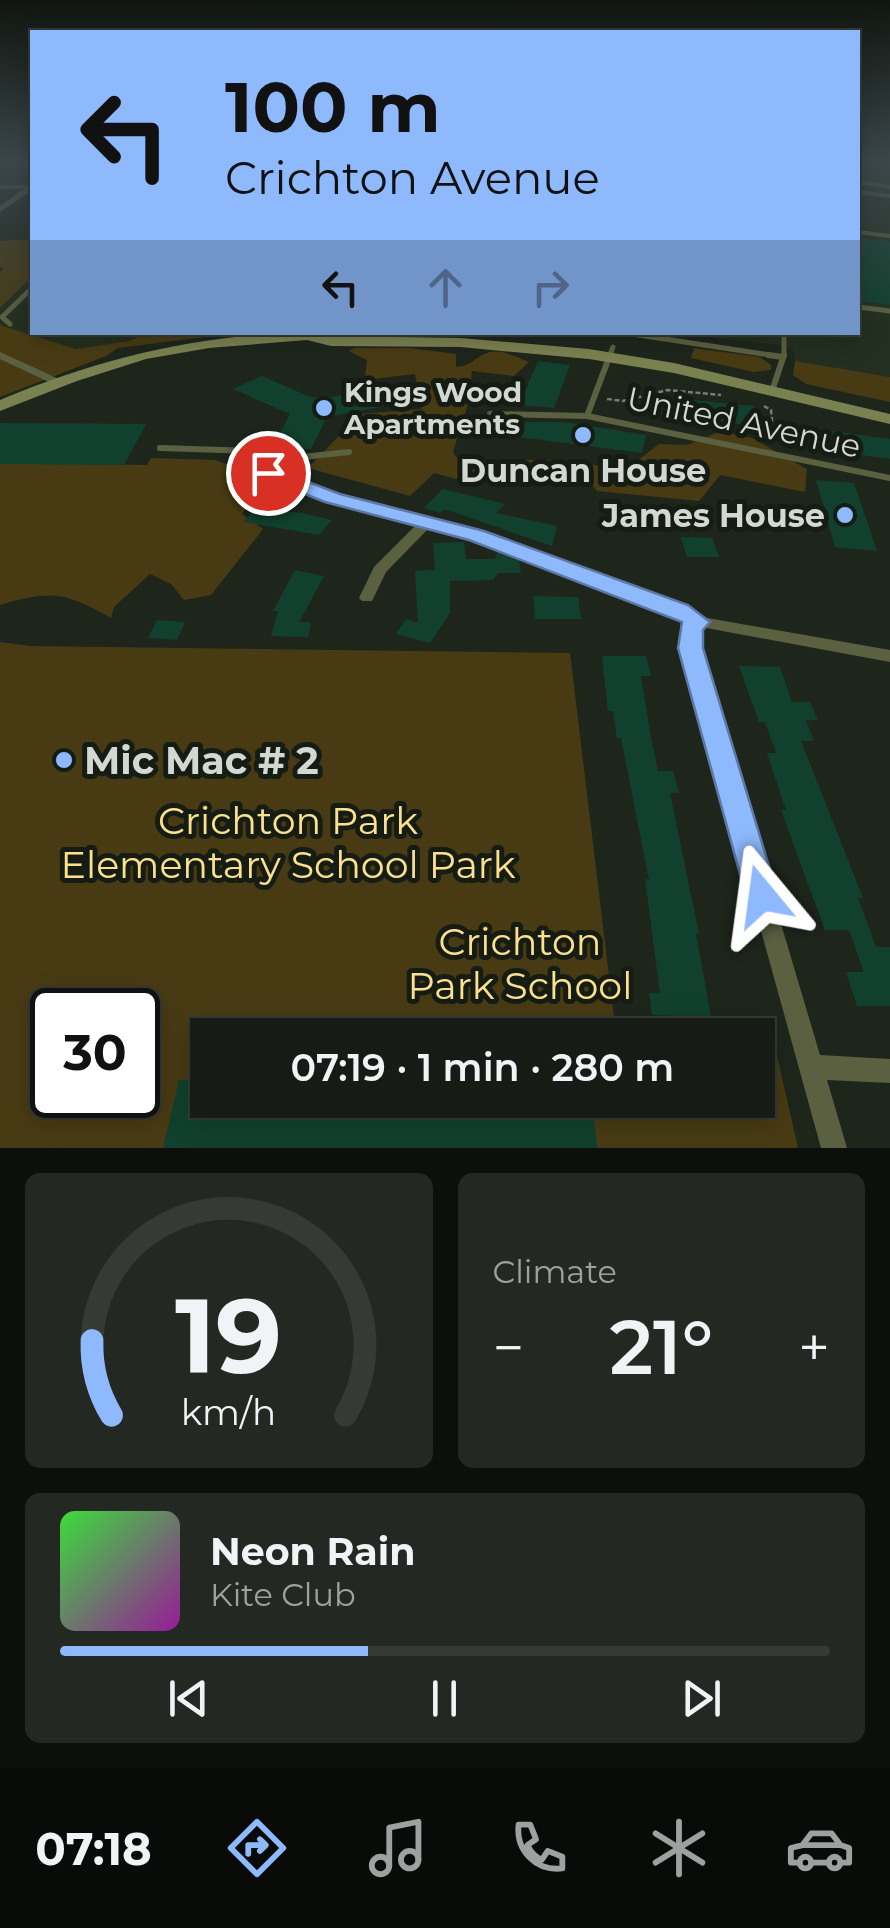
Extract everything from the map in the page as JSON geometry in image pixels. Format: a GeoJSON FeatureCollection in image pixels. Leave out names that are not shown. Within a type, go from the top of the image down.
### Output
{"type":"FeatureCollection","features":[{"type":"Feature","properties":{"kind":"street"},"geometry":{"type":"LineString","coordinates":[[0,406],[120,361],[188,346],[298,335]]}},
{"type":"Feature","properties":{"kind":"street"},"geometry":{"type":"LineString","coordinates":[[311,335],[331,341],[613,346]]}},
{"type":"Feature","properties":{"kind":"street"},"geometry":{"type":"LineString","coordinates":[[498,335],[613,346],[770,392],[890,419]]}},
{"type":"Feature","properties":{"kind":"street"},"geometry":{"type":"LineString","coordinates":[[0,356],[57,382]]}},
{"type":"Feature","properties":{"kind":"street"},"geometry":{"type":"LineString","coordinates":[[770,392],[890,407]]}},
{"type":"Feature","properties":{"kind":"street"},"geometry":{"type":"LineString","coordinates":[[268,473],[332,498],[476,535],[680,610],[698,622],[890,656]]}},
{"type":"Feature","properties":{"kind":"street"},"geometry":{"type":"LineString","coordinates":[[367,598],[380,570],[427,522]]}},
{"type":"Feature","properties":{"kind":"street"},"geometry":{"type":"LineString","coordinates":[[698,622],[691,627],[691,648],[834,1148]]}},
{"type":"Feature","properties":{"kind":"street"},"geometry":{"type":"LineString","coordinates":[[811,1067],[890,1070]]}},
{"type":"Feature","properties":{"kind":"lane"},"geometry":{"type":"LineString","coordinates":[[860,232],[890,236]]}},
{"type":"Feature","properties":{"kind":"lane"},"geometry":{"type":"LineString","coordinates":[[10,324],[2,316],[30,290]]}},
{"type":"Feature","properties":{"kind":"lane"},"geometry":{"type":"LineString","coordinates":[[860,307],[890,311]]}},
{"type":"Feature","properties":{"kind":"lane"},"geometry":{"type":"LineString","coordinates":[[770,392],[783,357],[784,335]]}},
{"type":"Feature","properties":{"kind":"lane"},"geometry":{"type":"LineString","coordinates":[[613,346],[783,357]]}},
{"type":"Feature","properties":{"kind":"lane","name":"United Avenue"},"geometry":{"type":"LineString","coordinates":[[587,416],[613,346]]}},
{"type":"Feature","properties":{"kind":"lane","name":"United Avenue"},"geometry":{"type":"LineString","coordinates":[[490,414],[587,416],[890,478]]}},
{"type":"Feature","properties":{"kind":"lane"},"geometry":{"type":"LineString","coordinates":[[160,448],[254,451],[284,459],[349,452]]}},
{"type":"Feature","properties":{"kind":"path"},"geometry":{"type":"LineString","coordinates":[[592,397],[623,401],[667,390],[731,396]]}},
{"type":"Feature","properties":{"kind":"path"},"geometry":{"type":"LineString","coordinates":[[770,392],[775,454]]}},
{"type":"Feature","properties":{"kind":"shaded area"},"geometry":{"type":"Polygon","coordinates":[[[860,216],[890,216],[890,377],[795,361],[793,350],[691,335],[860,335],[860,216]]]}},
{"type":"Feature","properties":{"kind":"shaded area"},"geometry":{"type":"Polygon","coordinates":[[[30,279],[30,334],[0,325],[0,308],[30,279]]]}},
{"type":"Feature","properties":{"kind":"shaded area"},"geometry":{"type":"Polygon","coordinates":[[[32,335],[142,335],[129,341],[76,349],[32,335]]]}},
{"type":"Feature","properties":{"kind":"green space"},"geometry":{"type":"Polygon","coordinates":[[[30,239],[30,279],[0,308],[0,272],[4,268],[0,267],[0,241],[30,239]]]}},
{"type":"Feature","properties":{"kind":"green space"},"geometry":{"type":"Polygon","coordinates":[[[0,325],[76,349],[129,341],[142,335],[221,335],[118,348],[0,397],[0,325]]]}},
{"type":"Feature","properties":{"kind":"green space"},"geometry":{"type":"Polygon","coordinates":[[[410,348],[456,354],[456,367],[492,352],[529,362],[514,376],[472,371],[468,404],[453,452],[461,464],[543,460],[624,471],[659,444],[687,445],[721,431],[752,438],[807,469],[805,492],[720,475],[699,501],[597,491],[582,473],[457,479],[434,473],[410,496],[308,468],[360,414],[422,409],[415,374],[365,380],[367,360],[349,351],[410,348]]]}},
{"type":"Feature","properties":{"kind":"green space"},"geometry":{"type":"Polygon","coordinates":[[[694,348],[760,357],[771,365],[771,370],[754,372],[691,358],[694,348]]]}},
{"type":"Feature","properties":{"kind":"green space"},"geometry":{"type":"Polygon","coordinates":[[[795,361],[890,377],[890,402],[806,384],[793,375],[795,361]]]}},
{"type":"Feature","properties":{"kind":"green space"},"geometry":{"type":"Polygon","coordinates":[[[151,458],[215,460],[270,479],[242,514],[263,529],[211,595],[184,600],[171,584],[150,574],[114,607],[111,618],[58,596],[0,605],[0,463],[147,465],[151,458]]]}},
{"type":"Feature","properties":{"kind":"green space","name":"Crichton Park Elementary School Park"},"geometry":{"type":"Polygon","coordinates":[[[0,642],[30,646],[570,653],[614,1018],[190,1018],[190,1118],[775,1118],[775,1047],[798,1148],[0,1148],[0,642]]]}},
{"type":"Feature","properties":{"kind":"building"},"geometry":{"type":"Polygon","coordinates":[[[860,238],[890,242],[890,305],[860,301],[860,238]]]}},
{"type":"Feature","properties":{"kind":"building"},"geometry":{"type":"Polygon","coordinates":[[[538,361],[570,365],[554,408],[519,405],[538,361]]]}},
{"type":"Feature","properties":{"kind":"building","name":"Kings Wood Apartments"},"geometry":{"type":"Polygon","coordinates":[[[262,376],[310,397],[326,398],[391,386],[403,403],[327,417],[311,449],[272,448],[290,414],[233,389],[262,376]]]}},
{"type":"Feature","properties":{"kind":"building"},"geometry":{"type":"Polygon","coordinates":[[[652,396],[754,406],[756,426],[649,414],[652,396]]]}},
{"type":"Feature","properties":{"kind":"building","name":"Duncan House"},"geometry":{"type":"Polygon","coordinates":[[[526,422],[564,422],[646,435],[642,453],[519,437],[526,422]]]}},
{"type":"Feature","properties":{"kind":"building"},"geometry":{"type":"Polygon","coordinates":[[[0,423],[146,424],[124,465],[0,464],[0,423]]]}},
{"type":"Feature","properties":{"kind":"building"},"geometry":{"type":"Polygon","coordinates":[[[832,431],[890,439],[890,459],[833,451],[832,431]]]}},
{"type":"Feature","properties":{"kind":"building","name":"James House"},"geometry":{"type":"Polygon","coordinates":[[[816,480],[854,483],[877,551],[835,547],[816,480]]]}},
{"type":"Feature","properties":{"kind":"building"},"geometry":{"type":"Polygon","coordinates":[[[443,489],[505,504],[496,513],[557,526],[552,546],[444,509],[440,513],[424,508],[443,489]]]}},
{"type":"Feature","properties":{"kind":"building"},"geometry":{"type":"Polygon","coordinates":[[[256,507],[332,520],[319,535],[244,522],[256,507]]]}},
{"type":"Feature","properties":{"kind":"building"},"geometry":{"type":"Polygon","coordinates":[[[632,507],[661,508],[660,528],[631,528],[632,507]]]}},
{"type":"Feature","properties":{"kind":"building"},"geometry":{"type":"Polygon","coordinates":[[[681,537],[712,538],[719,557],[687,557],[681,537]]]}},
{"type":"Feature","properties":{"kind":"building"},"geometry":{"type":"Polygon","coordinates":[[[464,542],[466,559],[495,559],[497,552],[519,560],[521,573],[498,573],[493,580],[450,581],[450,613],[430,643],[396,634],[406,619],[418,623],[415,571],[435,570],[433,543],[464,542]]]}},
{"type":"Feature","properties":{"kind":"building"},"geometry":{"type":"Polygon","coordinates":[[[295,570],[324,576],[299,622],[311,622],[308,637],[271,636],[278,611],[273,611],[295,570]]]}},
{"type":"Feature","properties":{"kind":"building"},"geometry":{"type":"Polygon","coordinates":[[[533,596],[578,597],[581,619],[535,619],[533,596]]]}},
{"type":"Feature","properties":{"kind":"building"},"geometry":{"type":"Polygon","coordinates":[[[157,620],[185,622],[177,640],[148,638],[157,620]]]}},
{"type":"Feature","properties":{"kind":"building"},"geometry":{"type":"Polygon","coordinates":[[[602,656],[646,656],[651,676],[641,676],[651,738],[658,771],[673,771],[679,793],[670,793],[699,934],[711,1017],[652,1015],[649,993],[660,993],[645,879],[649,880],[621,738],[617,738],[613,711],[608,711],[602,656]]]}},
{"type":"Feature","properties":{"kind":"building"},"geometry":{"type":"Polygon","coordinates":[[[739,666],[780,667],[792,702],[810,702],[818,720],[806,720],[814,741],[801,741],[863,898],[858,898],[876,947],[890,947],[890,1006],[857,1006],[846,972],[864,972],[849,930],[825,930],[781,810],[786,810],[767,753],[776,753],[765,722],[759,722],[739,666]]]}},
{"type":"Feature","properties":{"kind":"building","name":"Crichton Park School"},"geometry":{"type":"Polygon","coordinates":[[[179,1080],[190,1080],[190,1118],[594,1118],[597,1148],[163,1148],[179,1080]]]}},
{"type":"Feature","properties":{"kind":"place","name":"Kings Wood Apartments"},"geometry":{"type":"Point","coordinates":[324,408]}},
{"type":"Feature","properties":{"kind":"place","name":"Duncan House"},"geometry":{"type":"Point","coordinates":[583,435]}},
{"type":"Feature","properties":{"kind":"place","name":"James House"},"geometry":{"type":"Point","coordinates":[845,515]}},
{"type":"Feature","properties":{"kind":"place","name":"Mic Mac # 2"},"geometry":{"type":"Point","coordinates":[64,760]}},
{"type":"Feature","properties":{"kind":"route"},"geometry":{"type":"LineString","coordinates":[[268,473],[332,498],[476,535],[680,610],[698,622],[691,627],[691,648],[762,896]]}}]}
